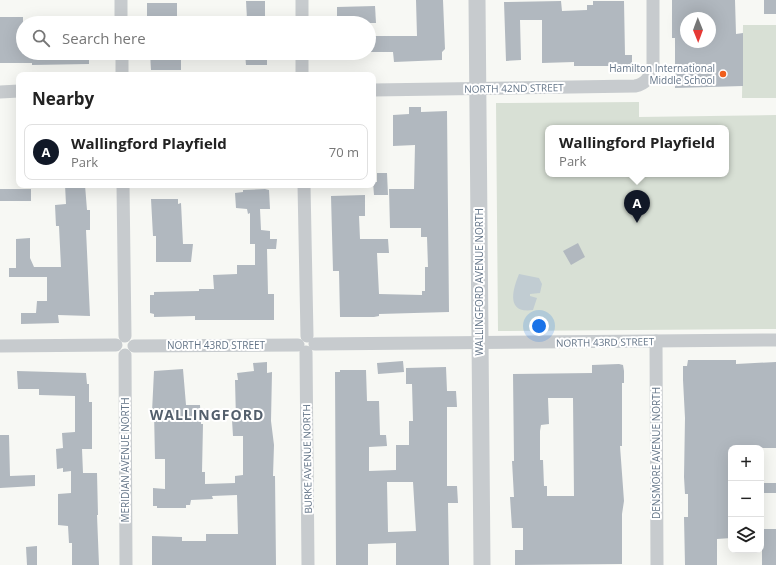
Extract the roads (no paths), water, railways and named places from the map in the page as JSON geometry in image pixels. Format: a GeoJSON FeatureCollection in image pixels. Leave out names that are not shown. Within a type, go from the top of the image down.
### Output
{"type":"FeatureCollection","features":[{"type":"Feature","properties":{"kind":"street"},"geometry":{"type":"LineString","coordinates":[[121,0],[121,16]]}},
{"type":"Feature","properties":{"kind":"street"},"geometry":{"type":"LineString","coordinates":[[302,0],[302,16]]}},
{"type":"Feature","properties":{"kind":"street","name":"WALLINGFORD AVENUE NORTH"},"geometry":{"type":"LineString","coordinates":[[477,0],[482,565]]}},
{"type":"Feature","properties":{"kind":"street","name":"NORTH 42ND STREET"},"geometry":{"type":"LineString","coordinates":[[376,90],[635,86],[643,84],[650,76],[653,66],[653,0]]}},
{"type":"Feature","properties":{"kind":"street"},"geometry":{"type":"LineString","coordinates":[[122,60],[122,72]]}},
{"type":"Feature","properties":{"kind":"street"},"geometry":{"type":"LineString","coordinates":[[302,60],[302,72]]}},
{"type":"Feature","properties":{"kind":"street"},"geometry":{"type":"LineString","coordinates":[[0,92],[16,92]]}},
{"type":"Feature","properties":{"kind":"street"},"geometry":{"type":"LineString","coordinates":[[120,341],[123,188]]}},
{"type":"Feature","properties":{"kind":"street","name":"BURKE AVENUE NORTH"},"geometry":{"type":"LineString","coordinates":[[304,188],[308,565]]}},
{"type":"Feature","properties":{"kind":"street"},"geometry":{"type":"LineString","coordinates":[[0,346],[120,341],[132,339],[130,350]]}},
{"type":"Feature","properties":{"kind":"street","name":"NORTH 43RD STREET"},"geometry":{"type":"LineString","coordinates":[[130,350],[306,344],[480,344],[776,340]]}},
{"type":"Feature","properties":{"kind":"street","name":"DENSMORE AVENUE NORTH"},"geometry":{"type":"LineString","coordinates":[[656,341],[657,565]]}},
{"type":"Feature","properties":{"kind":"street","name":"MERIDIAN AVENUE NORTH"},"geometry":{"type":"LineString","coordinates":[[126,565],[130,350]]}},
{"type":"Feature","properties":{"kind":"place","name":"Hamilton International Middle School"},"geometry":{"type":"Point","coordinates":[723,74]}},
{"type":"Feature","properties":{"kind":"place","name":"Wallingford Playfield"},"geometry":{"type":"Point","coordinates":[637,223]}},
{"type":"Feature","properties":{"kind":"district","name":"WALLINGFORD"},"geometry":{"type":"Point","coordinates":[207,415]}}]}
